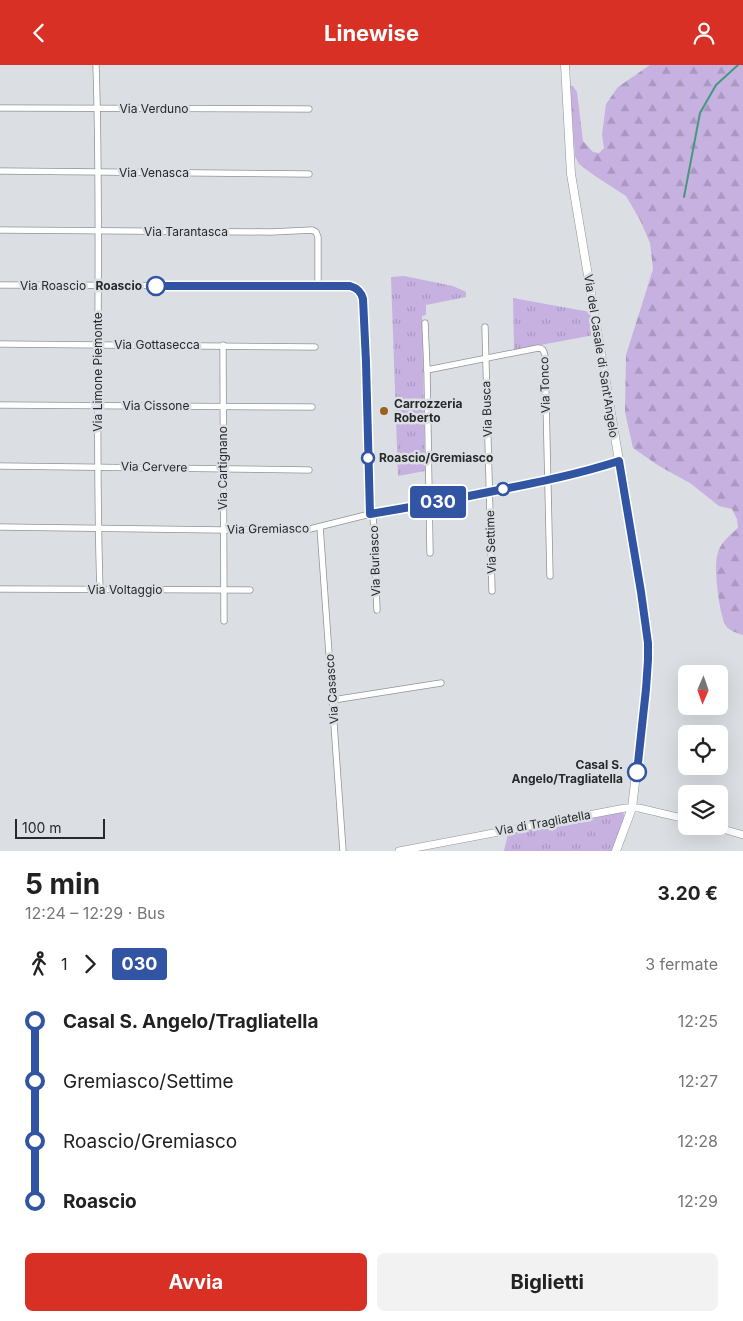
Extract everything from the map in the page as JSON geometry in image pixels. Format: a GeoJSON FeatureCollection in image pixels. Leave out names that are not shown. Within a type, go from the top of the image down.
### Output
{"type":"FeatureCollection","features":[{"type":"Feature","properties":{"kind":"main road","name":"Via del Casale di Sant'Angelo"},"geometry":{"type":"LineString","coordinates":[[565,65],[571,174],[647,635],[646,689],[632,808],[616,851]]}},
{"type":"Feature","properties":{"kind":"street","name":"Via Limone Piemonte"},"geometry":{"type":"LineString","coordinates":[[96,65],[99,286],[98,529],[100,589]]}},
{"type":"Feature","properties":{"kind":"street","name":"Via Verduno"},"geometry":{"type":"LineString","coordinates":[[0,108],[309,109]]}},
{"type":"Feature","properties":{"kind":"street","name":"Via Venasca"},"geometry":{"type":"LineString","coordinates":[[0,171],[309,174]]}},
{"type":"Feature","properties":{"kind":"street","name":"Via Tarantasca"},"geometry":{"type":"LineString","coordinates":[[0,230],[271,232],[313,230],[317,233],[318,238],[318,286]]}},
{"type":"Feature","properties":{"kind":"street","name":"Via Roascio"},"geometry":{"type":"LineString","coordinates":[[0,285],[318,286],[352,287],[359,290],[362,297],[366,362],[371,514]]}},
{"type":"Feature","properties":{"kind":"street"},"geometry":{"type":"LineString","coordinates":[[425,323],[430,553]]}},
{"type":"Feature","properties":{"kind":"street","name":"Via Busca"},"geometry":{"type":"LineString","coordinates":[[485,327],[489,492]]}},
{"type":"Feature","properties":{"kind":"street","name":"Via Gottasecca"},"geometry":{"type":"LineString","coordinates":[[0,344],[315,347]]}},
{"type":"Feature","properties":{"kind":"street","name":"Via Cartignano"},"geometry":{"type":"LineString","coordinates":[[223,345],[224,621]]}},
{"type":"Feature","properties":{"kind":"street","name":"Via Tonco"},"geometry":{"type":"LineString","coordinates":[[427,370],[538,348],[542,349],[545,356],[548,480]]}},
{"type":"Feature","properties":{"kind":"street","name":"Via Cissone"},"geometry":{"type":"LineString","coordinates":[[0,405],[312,407]]}},
{"type":"Feature","properties":{"kind":"street","name":"Via Gremiasco"},"geometry":{"type":"LineString","coordinates":[[0,527],[223,530],[306,529],[371,514],[548,480],[619,461]]}},
{"type":"Feature","properties":{"kind":"street","name":"Via Cervere"},"geometry":{"type":"LineString","coordinates":[[0,466],[309,470]]}},
{"type":"Feature","properties":{"kind":"street"},"geometry":{"type":"LineString","coordinates":[[548,480],[550,576]]}},
{"type":"Feature","properties":{"kind":"street","name":"Via Settime"},"geometry":{"type":"LineString","coordinates":[[489,492],[492,591]]}},
{"type":"Feature","properties":{"kind":"street","name":"Via Buriasco"},"geometry":{"type":"LineString","coordinates":[[371,514],[377,609]]}},
{"type":"Feature","properties":{"kind":"street","name":"Via Casasco"},"geometry":{"type":"LineString","coordinates":[[320,527],[343,851]]}},
{"type":"Feature","properties":{"kind":"street","name":"Via Voltaggio"},"geometry":{"type":"LineString","coordinates":[[0,589],[250,590]]}},
{"type":"Feature","properties":{"kind":"street"},"geometry":{"type":"LineString","coordinates":[[333,700],[441,683]]}},
{"type":"Feature","properties":{"kind":"street","name":"Via di Tragliatella"},"geometry":{"type":"LineString","coordinates":[[399,851],[564,819],[632,808],[640,808],[678,817]]}},
{"type":"Feature","properties":{"kind":"street"},"geometry":{"type":"LineString","coordinates":[[728,831],[743,835]]}},
{"type":"Feature","properties":{"kind":"green space"},"geometry":{"type":"Polygon","coordinates":[[[650,65],[743,65],[743,635],[732,631],[723,620],[717,581],[716,563],[718,552],[725,541],[738,528],[737,519],[732,509],[719,506],[690,483],[659,466],[633,448],[625,412],[626,355],[653,269],[650,243],[640,220],[626,196],[579,164],[575,156],[570,86],[573,86],[577,92],[583,141],[593,152],[599,153],[604,148],[602,135],[606,104],[618,87],[650,65]]]}},
{"type":"Feature","properties":{"kind":"green space"},"geometry":{"type":"Polygon","coordinates":[[[404,276],[453,286],[466,292],[466,297],[426,305],[426,315],[422,316],[425,471],[398,476],[391,277],[404,276]]]}},
{"type":"Feature","properties":{"kind":"green space"},"geometry":{"type":"Polygon","coordinates":[[[513,298],[590,312],[594,335],[514,350],[513,298]]]}},
{"type":"Feature","properties":{"kind":"green space"},"geometry":{"type":"Polygon","coordinates":[[[623,813],[625,817],[613,851],[504,851],[508,834],[623,813]]]}},
{"type":"Feature","properties":{"kind":"waterway"},"geometry":{"type":"LineString","coordinates":[[684,197],[700,113],[716,85],[738,65]]}},
{"type":"Feature","properties":{"kind":"bus line","name":"030"},"geometry":{"type":"LineString","coordinates":[[156,286],[350,286],[359,290],[363,299],[370,514],[548,480],[619,461],[648,643],[646,689],[637,772]]}},
{"type":"Feature","properties":{"kind":"place","name":"Roascio"},"geometry":{"type":"Point","coordinates":[156,286]}},
{"type":"Feature","properties":{"kind":"place","name":"Carrozzeria Roberto"},"geometry":{"type":"Point","coordinates":[384,411]}},
{"type":"Feature","properties":{"kind":"place","name":"Roascio/Gremiasco"},"geometry":{"type":"Point","coordinates":[368,458]}},
{"type":"Feature","properties":{"kind":"place","name":"Casal S. Angelo/Tragliatella"},"geometry":{"type":"Point","coordinates":[637,772]}}]}
